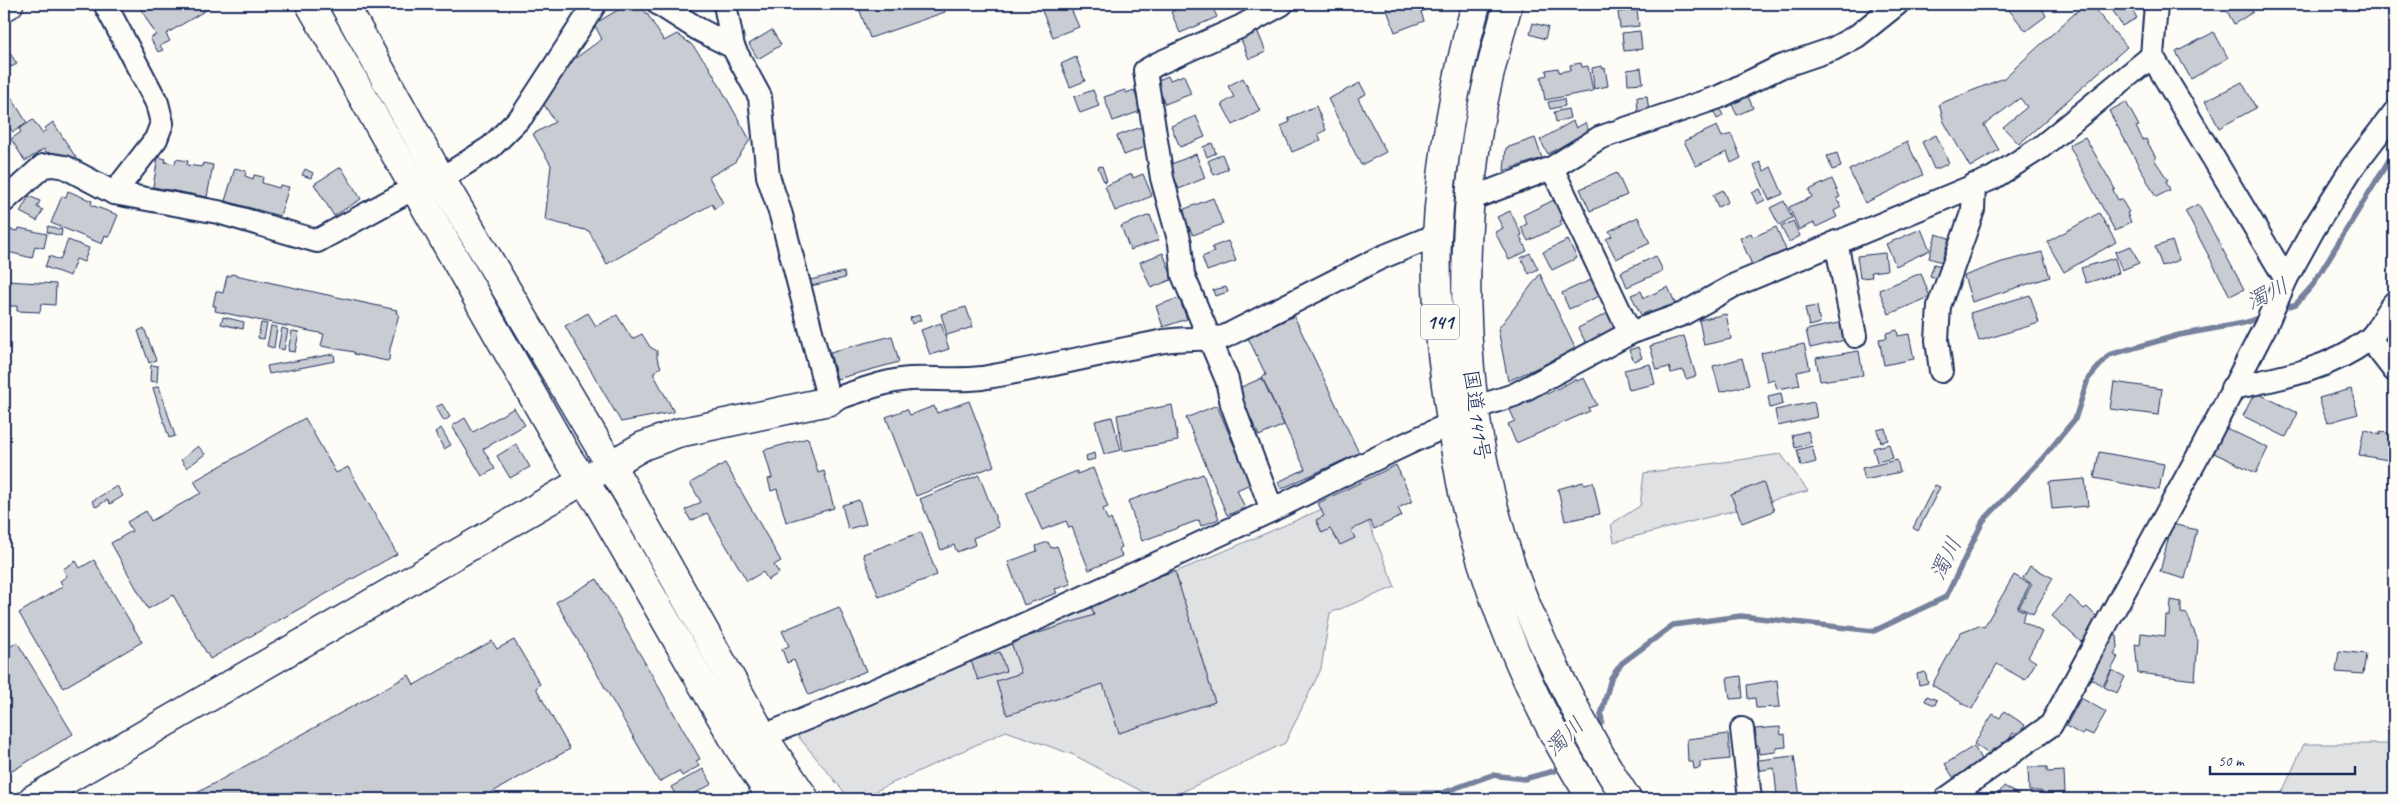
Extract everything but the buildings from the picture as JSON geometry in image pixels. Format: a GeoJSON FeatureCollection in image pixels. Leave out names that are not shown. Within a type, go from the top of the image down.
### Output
{"type":"FeatureCollection","features":[{"type":"Feature","properties":{"kind":"main road"},"geometry":{"type":"LineString","coordinates":[[4,7],[9,4]]}},
{"type":"Feature","properties":{"kind":"main road"},"geometry":{"type":"LineString","coordinates":[[310,4],[429,183],[611,464],[763,736],[805,799]]}},
{"type":"Feature","properties":{"kind":"main road"},"geometry":{"type":"LineString","coordinates":[[344,4],[429,183],[567,456],[599,504],[739,748],[773,799]]}},
{"type":"Feature","properties":{"kind":"main road","name":"国道141号"},"geometry":{"type":"LineString","coordinates":[[1476,4],[1457,76],[1446,138],[1437,240],[1442,361],[1451,424],[1466,508],[1508,636],[1519,664],[1546,719],[1592,799]]}},
{"type":"Feature","properties":{"kind":"main road","name":"国道141号"},"geometry":{"type":"LineString","coordinates":[[1508,4],[1483,104],[1474,157],[1466,245],[1467,345],[1474,408],[1485,472],[1500,529],[1513,571],[1531,618],[1573,704],[1621,791]]}},
{"type":"Feature","properties":{"kind":"main road"},"geometry":{"type":"LineString","coordinates":[[33,799],[643,446],[678,433],[829,401]]}},
{"type":"Feature","properties":{"kind":"street"},"geometry":{"type":"LineString","coordinates":[[105,4],[157,103],[162,122],[156,139],[114,193]]}},
{"type":"Feature","properties":{"kind":"street"},"geometry":{"type":"LineString","coordinates":[[4,201],[43,166],[64,167],[114,193],[218,212],[317,241],[429,183],[490,147],[522,116],[595,4]]}},
{"type":"Feature","properties":{"kind":"street"},"geometry":{"type":"LineString","coordinates":[[659,4],[698,29],[733,48]]}},
{"type":"Feature","properties":{"kind":"street"},"geometry":{"type":"LineString","coordinates":[[725,4],[733,48],[760,97],[768,176],[781,215],[829,401],[885,383],[908,379],[980,378],[1081,360],[1164,342],[1190,338],[1209,340],[1224,337],[1380,258],[1424,240],[1437,240]]}},
{"type":"Feature","properties":{"kind":"street"},"geometry":{"type":"LineString","coordinates":[[1272,510],[1232,404],[1228,380],[1209,340],[1183,275],[1180,243],[1162,178],[1145,71],[1242,26],[1282,4]]}},
{"type":"Feature","properties":{"kind":"street"},"geometry":{"type":"LineString","coordinates":[[1470,199],[1552,168],[1599,138],[1719,96],[1780,67],[1833,49],[1857,36],[1897,4]]}},
{"type":"Feature","properties":{"kind":"street"},"geometry":{"type":"LineString","coordinates":[[2156,4],[2152,56],[2286,279]]}},
{"type":"Feature","properties":{"kind":"street"},"geometry":{"type":"LineString","coordinates":[[1474,408],[1514,394],[1630,333],[1683,314],[1735,285],[1993,178],[2040,148],[2152,56]]}},
{"type":"Feature","properties":{"kind":"street"},"geometry":{"type":"LineString","coordinates":[[1946,799],[2051,725],[2203,447],[2277,303],[2286,279],[2313,230],[2352,168],[2394,113]]}},
{"type":"Feature","properties":{"kind":"street"},"geometry":{"type":"LineString","coordinates":[[1552,168],[1630,333]]}},
{"type":"Feature","properties":{"kind":"street"},"geometry":{"type":"LineString","coordinates":[[1941,371],[1937,340],[1939,306],[1973,210],[1974,185]]}},
{"type":"Feature","properties":{"kind":"street"},"geometry":{"type":"LineString","coordinates":[[1836,242],[1855,336]]}},
{"type":"Feature","properties":{"kind":"street"},"geometry":{"type":"LineString","coordinates":[[2232,388],[2283,378],[2329,364],[2370,339],[2389,307],[2394,303]]}},
{"type":"Feature","properties":{"kind":"street"},"geometry":{"type":"LineString","coordinates":[[2370,339],[2394,370]]}},
{"type":"Feature","properties":{"kind":"street"},"geometry":{"type":"LineString","coordinates":[[763,736],[1026,624],[1272,510],[1417,438],[1451,424]]}},
{"type":"Feature","properties":{"kind":"street"},"geometry":{"type":"LineString","coordinates":[[1742,730],[1750,799]]}},
{"type":"Feature","properties":{"kind":"shaded area"},"geometry":{"type":"Polygon","coordinates":[[[1781,454],[1808,491],[1614,542],[1611,524],[1640,506],[1644,473],[1781,454]]]}},
{"type":"Feature","properties":{"kind":"shaded area"},"geometry":{"type":"Polygon","coordinates":[[[1357,494],[1395,587],[1330,613],[1321,669],[1285,743],[1167,799],[1156,799],[1074,755],[1006,731],[858,799],[850,799],[797,735],[1357,494]]]}},
{"type":"Feature","properties":{"kind":"shaded area"},"geometry":{"type":"Polygon","coordinates":[[[2304,744],[2394,744],[2394,799],[2279,799],[2304,744]]]}},
{"type":"Feature","properties":{"kind":"waterway","name":"濁川"},"geometry":{"type":"LineString","coordinates":[[2279,310],[2296,304],[2312,286],[2394,152]]}},
{"type":"Feature","properties":{"kind":"waterway","name":"濁川"},"geometry":{"type":"LineString","coordinates":[[1594,730],[1602,722],[1601,715],[1611,678],[1622,663],[1673,625],[1741,616],[1874,631],[1946,597],[1983,521],[2042,459],[2075,419],[2088,379],[2109,355],[2179,335],[2244,323],[2263,316]]}},
{"type":"Feature","properties":{"kind":"waterway","name":"濁川"},"geometry":{"type":"LineString","coordinates":[[1376,799],[1387,793],[1442,793],[1492,775],[1524,779],[1554,771],[1562,764]]}}]}
